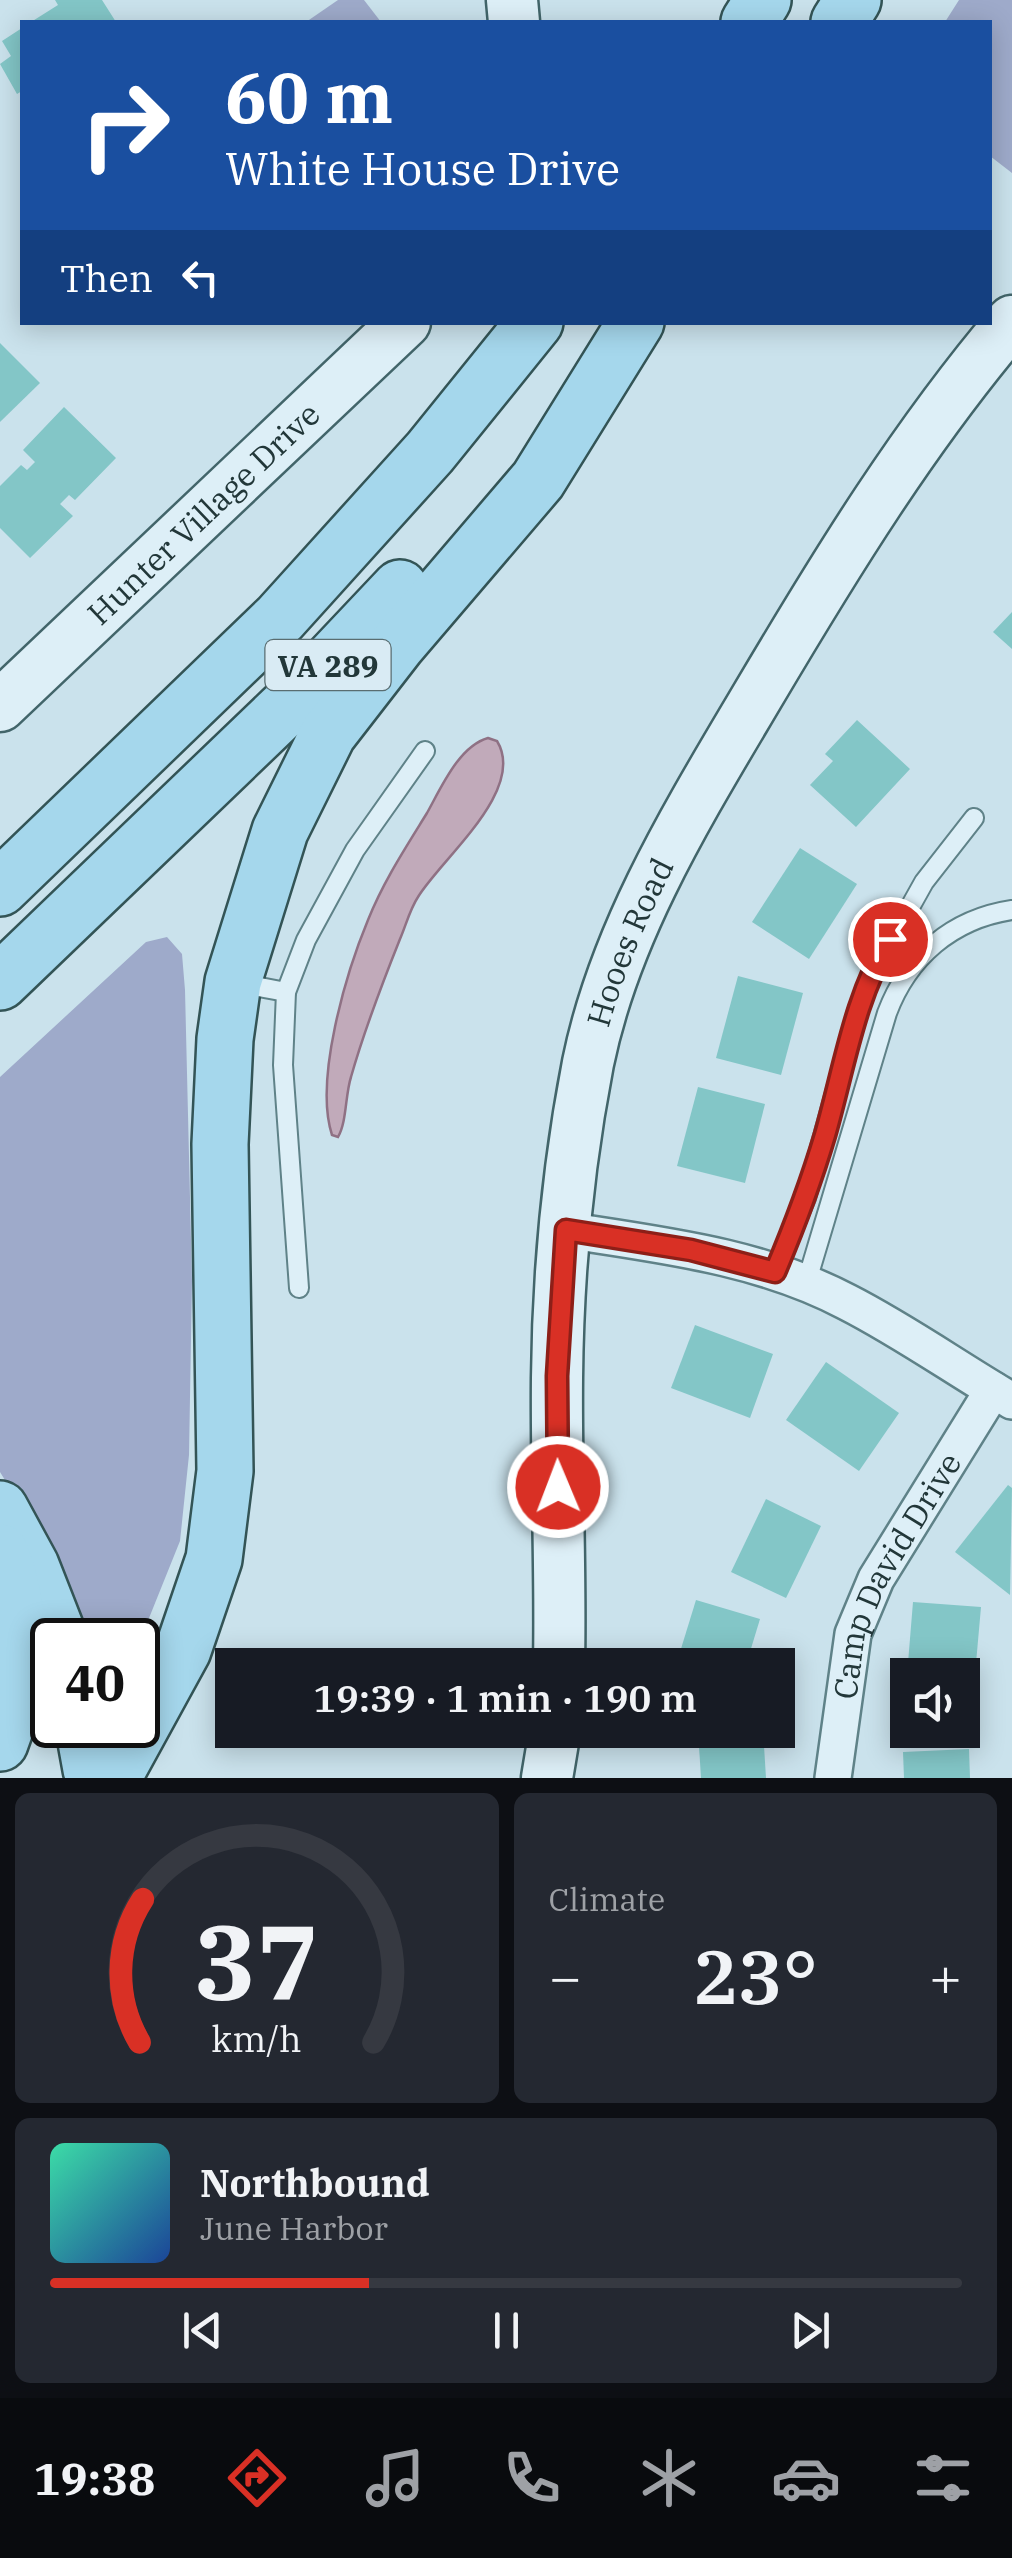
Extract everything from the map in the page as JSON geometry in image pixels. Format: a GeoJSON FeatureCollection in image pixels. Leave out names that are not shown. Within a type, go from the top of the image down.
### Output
{"type":"FeatureCollection","features":[{"type":"Feature","properties":{"kind":"main road","name":"VA 289"},"geometry":{"type":"LineString","coordinates":[[0,888],[280,618],[430,452],[532,325]]}},
{"type":"Feature","properties":{"kind":"main road","name":"VA 289"},"geometry":{"type":"LineString","coordinates":[[0,982],[212,780],[360,631],[630,325]]}},
{"type":"Feature","properties":{"kind":"main road"},"geometry":{"type":"LineString","coordinates":[[91,1766],[183,1650],[214,1559],[224,1471],[221,1090],[232,982],[280,831],[328,734],[538,480],[631,325]]}},
{"type":"Feature","properties":{"kind":"main road"},"geometry":{"type":"LineString","coordinates":[[0,1509],[31,1566],[51,1618]]}},
{"type":"Feature","properties":{"kind":"main road"},"geometry":{"type":"LineString","coordinates":[[0,1552],[14,1602],[18,1661],[16,1692],[0,1743]]}},
{"type":"Feature","properties":{"kind":"street","name":"Hooes Road"},"geometry":{"type":"LineString","coordinates":[[559,1648],[557,1376],[566,1230],[588,1062],[622,950],[664,860],[810,608],[910,453],[1012,320]]}},
{"type":"Feature","properties":{"kind":"street","name":"Hunter Village Drive"},"geometry":{"type":"LineString","coordinates":[[0,706],[402,325]]}},
{"type":"Feature","properties":{"kind":"street"},"geometry":{"type":"LineString","coordinates":[[566,1230],[691,1250],[791,1278],[846,1301],[1003,1395]]}},
{"type":"Feature","properties":{"kind":"street","name":"Camp David Drive"},"geometry":{"type":"LineString","coordinates":[[832,1778],[852,1634],[876,1579],[1003,1395]]}},
{"type":"Feature","properties":{"kind":"street"},"geometry":{"type":"LineString","coordinates":[[547,1778],[552,1748]]}},
{"type":"Feature","properties":{"kind":"lane"},"geometry":{"type":"LineString","coordinates":[[300,1288],[282,1065],[286,992],[306,940],[356,850],[425,751]]}},
{"type":"Feature","properties":{"kind":"lane"},"geometry":{"type":"LineString","coordinates":[[791,1278],[806,1198],[870,977],[924,882],[974,818]]}},
{"type":"Feature","properties":{"kind":"lane"},"geometry":{"type":"LineString","coordinates":[[791,1278],[900,985],[917,960],[940,939],[978,919],[1012,910]]}},
{"type":"Feature","properties":{"kind":"lane"},"geometry":{"type":"LineString","coordinates":[[232,982],[286,992]]}},
{"type":"Feature","properties":{"kind":"shaded area"},"geometry":{"type":"Polygon","coordinates":[[[338,0],[364,0],[379,20],[309,20],[338,0]]]}},
{"type":"Feature","properties":{"kind":"shaded area"},"geometry":{"type":"Polygon","coordinates":[[[959,0],[1012,0],[1012,173],[992,158],[992,20],[946,20],[959,0]]]}},
{"type":"Feature","properties":{"kind":"shaded area"},"geometry":{"type":"Polygon","coordinates":[[[488,738],[497,741],[503,760],[501,781],[477,823],[429,881],[413,907],[362,1042],[349,1084],[341,1131],[338,1137],[332,1135],[327,1086],[335,1027],[368,920],[452,769],[468,750],[488,738]]]}},
{"type":"Feature","properties":{"kind":"shaded area"},"geometry":{"type":"Polygon","coordinates":[[[167,937],[182,954],[192,1281],[189,1455],[180,1541],[149,1618],[81,1618],[37,1532],[0,1472],[0,1077],[146,942],[167,937]]]}},
{"type":"Feature","properties":{"kind":"building"},"geometry":{"type":"Polygon","coordinates":[[[55,0],[102,0],[115,20],[34,20],[58,5],[55,0]]]}},
{"type":"Feature","properties":{"kind":"building"},"geometry":{"type":"Polygon","coordinates":[[[20,29],[17,94],[0,64],[11,56],[2,41],[20,29]]]}},
{"type":"Feature","properties":{"kind":"building"},"geometry":{"type":"Polygon","coordinates":[[[0,343],[40,383],[0,422],[0,343]]]}},
{"type":"Feature","properties":{"kind":"building"},"geometry":{"type":"Polygon","coordinates":[[[64,407],[116,458],[75,500],[69,495],[60,504],[73,516],[30,558],[0,528],[0,486],[21,465],[27,470],[35,462],[23,450],[64,407]]]}},
{"type":"Feature","properties":{"kind":"building"},"geometry":{"type":"Polygon","coordinates":[[[1012,612],[1012,649],[993,632],[1012,612]]]}},
{"type":"Feature","properties":{"kind":"building"},"geometry":{"type":"Polygon","coordinates":[[[857,720],[910,769],[856,827],[810,785],[833,761],[825,754],[857,720]]]}},
{"type":"Feature","properties":{"kind":"building"},"geometry":{"type":"Polygon","coordinates":[[[800,848],[857,884],[809,959],[752,922],[800,848]]]}},
{"type":"Feature","properties":{"kind":"building"},"geometry":{"type":"Polygon","coordinates":[[[738,976],[803,993],[781,1075],[716,1058],[738,976]]]}},
{"type":"Feature","properties":{"kind":"building"},"geometry":{"type":"Polygon","coordinates":[[[698,1087],[765,1104],[745,1183],[677,1166],[698,1087]]]}},
{"type":"Feature","properties":{"kind":"building"},"geometry":{"type":"Polygon","coordinates":[[[695,1325],[773,1354],[750,1418],[671,1388],[695,1325]]]}},
{"type":"Feature","properties":{"kind":"building"},"geometry":{"type":"Polygon","coordinates":[[[826,1362],[899,1413],[859,1471],[786,1420],[826,1362]]]}},
{"type":"Feature","properties":{"kind":"building"},"geometry":{"type":"Polygon","coordinates":[[[1008,1485],[1012,1488],[1010,1595],[955,1552],[1008,1485]]]}},
{"type":"Feature","properties":{"kind":"building"},"geometry":{"type":"Polygon","coordinates":[[[766,1499],[821,1526],[786,1598],[731,1572],[766,1499]]]}},
{"type":"Feature","properties":{"kind":"building"},"geometry":{"type":"Polygon","coordinates":[[[696,1600],[760,1619],[751,1648],[681,1648],[696,1600]]]}},
{"type":"Feature","properties":{"kind":"building"},"geometry":{"type":"Polygon","coordinates":[[[913,1602],[981,1607],[976,1658],[908,1658],[913,1602]]]}},
{"type":"Feature","properties":{"kind":"building"},"geometry":{"type":"Polygon","coordinates":[[[699,1748],[764,1748],[766,1778],[701,1778],[699,1748]]]}},
{"type":"Feature","properties":{"kind":"building"},"geometry":{"type":"Polygon","coordinates":[[[969,1749],[970,1778],[904,1778],[903,1752],[969,1749]]]}},
{"type":"Feature","properties":{"kind":"route"},"geometry":{"type":"LineString","coordinates":[[558,1487],[557,1376],[566,1230],[691,1250],[775,1272],[806,1198],[858,1009],[890,939]]}}]}
